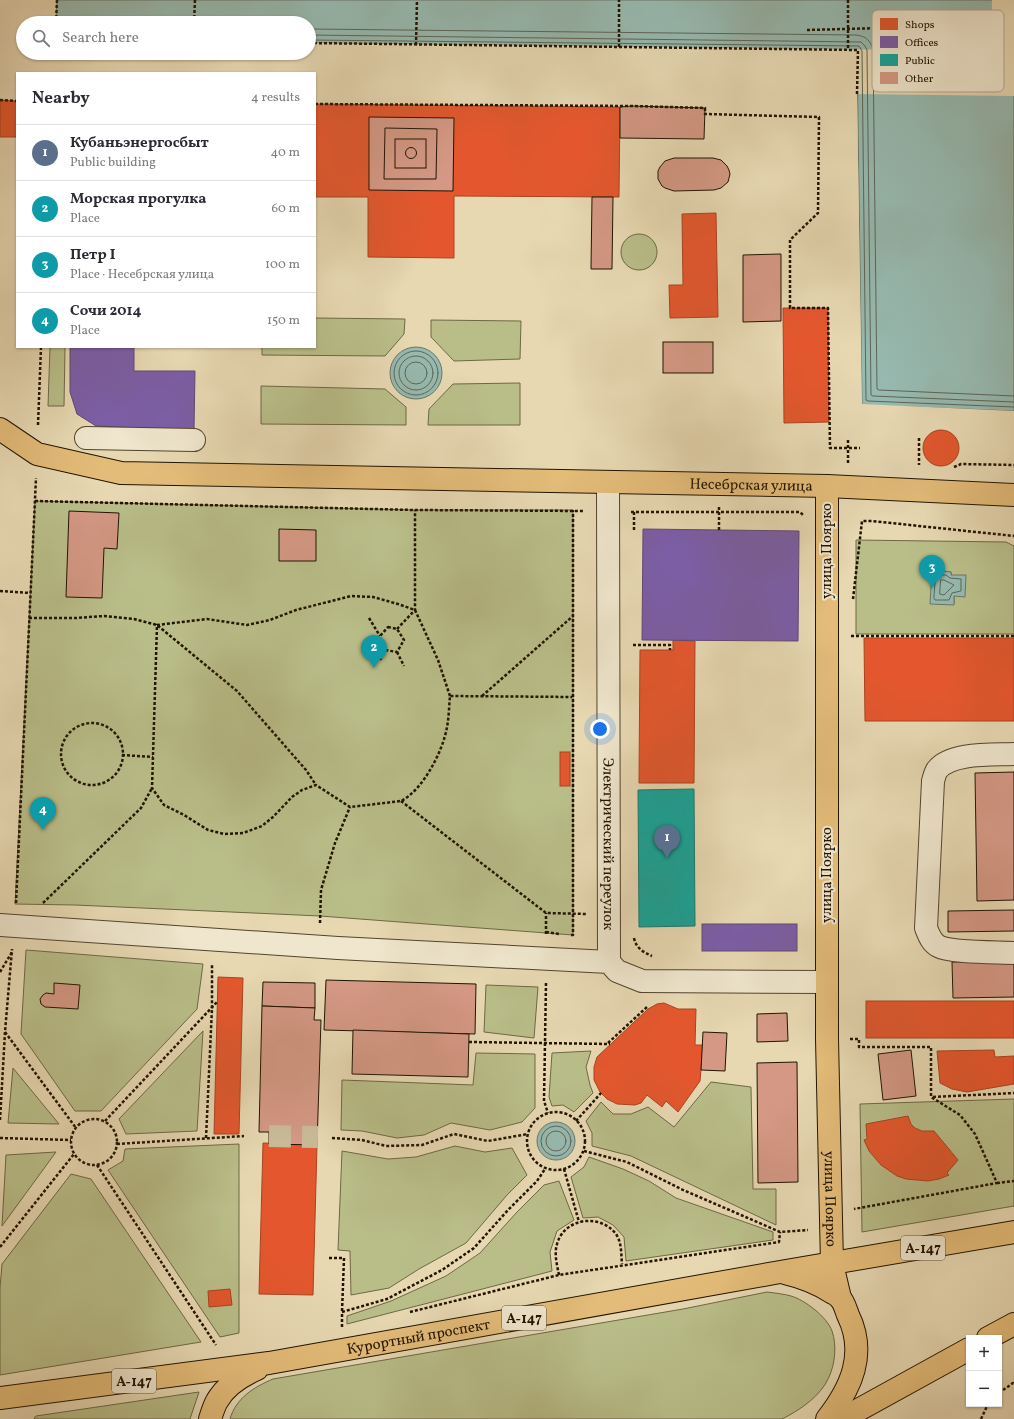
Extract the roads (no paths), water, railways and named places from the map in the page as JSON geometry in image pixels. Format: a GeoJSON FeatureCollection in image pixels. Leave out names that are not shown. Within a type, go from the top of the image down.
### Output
{"type":"FeatureCollection","features":[{"type":"Feature","properties":{"kind":"main road","name":"Несебрская улица"},"geometry":{"type":"LineString","coordinates":[[0,429],[37,454],[122,473],[827,486],[1014,495]]}},
{"type":"Feature","properties":{"kind":"main road","name":"улица Поярко"},"geometry":{"type":"LineString","coordinates":[[827,486],[826,982],[832,1264]]}},
{"type":"Feature","properties":{"kind":"main road","name":"Курортный проспект"},"geometry":{"type":"LineString","coordinates":[[0,1398],[269,1363],[1014,1232]]}},
{"type":"Feature","properties":{"kind":"main road","name":"А-147"},"geometry":{"type":"LineString","coordinates":[[832,1264],[840,1298]]}},
{"type":"Feature","properties":{"kind":"main road","name":"Курортный проспект"},"geometry":{"type":"LineString","coordinates":[[780,1272],[798,1276],[822,1285],[840,1298],[850,1318],[856,1335],[857,1350],[854,1370],[847,1389],[827,1419]]}},
{"type":"Feature","properties":{"kind":"main road"},"geometry":{"type":"LineString","coordinates":[[994,1335],[1014,1324]]}},
{"type":"Feature","properties":{"kind":"main road"},"geometry":{"type":"LineString","coordinates":[[842,1419],[966,1351]]}},
{"type":"Feature","properties":{"kind":"main road","name":"Курортный проспект"},"geometry":{"type":"LineString","coordinates":[[210,1419],[217,1401],[230,1384],[243,1375],[269,1363]]}},
{"type":"Feature","properties":{"kind":"street"},"geometry":{"type":"LineString","coordinates":[[86,438],[194,440]]}},
{"type":"Feature","properties":{"kind":"street","name":"Электрический переулок"},"geometry":{"type":"LineString","coordinates":[[608,482],[608,962]]}},
{"type":"Feature","properties":{"kind":"street"},"geometry":{"type":"LineString","coordinates":[[1014,754],[956,757],[945,762],[936,771],[933,781],[926,928],[930,938],[937,946],[948,950],[1014,953]]}},
{"type":"Feature","properties":{"kind":"street"},"geometry":{"type":"LineString","coordinates":[[7,926],[546,960],[608,962],[617,971],[642,981],[826,982]]}},
{"type":"Feature","properties":{"kind":"water"},"geometry":{"type":"Polygon","coordinates":[[[57,0],[1014,0],[1014,411],[862,405],[857,50],[316,43],[316,16],[56,16],[57,0]]]}},
{"type":"Feature","properties":{"kind":"water"},"geometry":{"type":"Polygon","coordinates":[[[416,347],[426,349],[434,355],[440,363],[442,373],[440,383],[434,391],[426,397],[416,399],[406,397],[398,391],[392,383],[390,373],[392,363],[398,355],[406,349],[416,347]]]}},
{"type":"Feature","properties":{"kind":"water"},"geometry":{"type":"Polygon","coordinates":[[[932,570],[951,572],[951,575],[966,575],[965,597],[954,596],[954,605],[930,604],[932,570]]]}},
{"type":"Feature","properties":{"kind":"water"},"geometry":{"type":"Polygon","coordinates":[[[556,1122],[566,1125],[572,1131],[575,1141],[572,1151],[566,1157],[556,1160],[546,1157],[540,1151],[537,1141],[540,1131],[546,1125],[556,1122]]]}},
{"type":"Feature","properties":{"kind":"tunnel"},"geometry":{"type":"LineString","coordinates":[[269,1136],[318,1137]]}},
{"type":"Feature","properties":{"kind":"place","name":"Петр I"},"geometry":{"type":"Point","coordinates":[932,588]}},
{"type":"Feature","properties":{"kind":"place","name":"Морская прогулка"},"geometry":{"type":"Point","coordinates":[374,668]}},
{"type":"Feature","properties":{"kind":"place","name":"Сочи 2014"},"geometry":{"type":"Point","coordinates":[43,830]}},
{"type":"Feature","properties":{"kind":"place","name":"Кубаньэнергосбыт"},"geometry":{"type":"Point","coordinates":[667,858]}}]}
